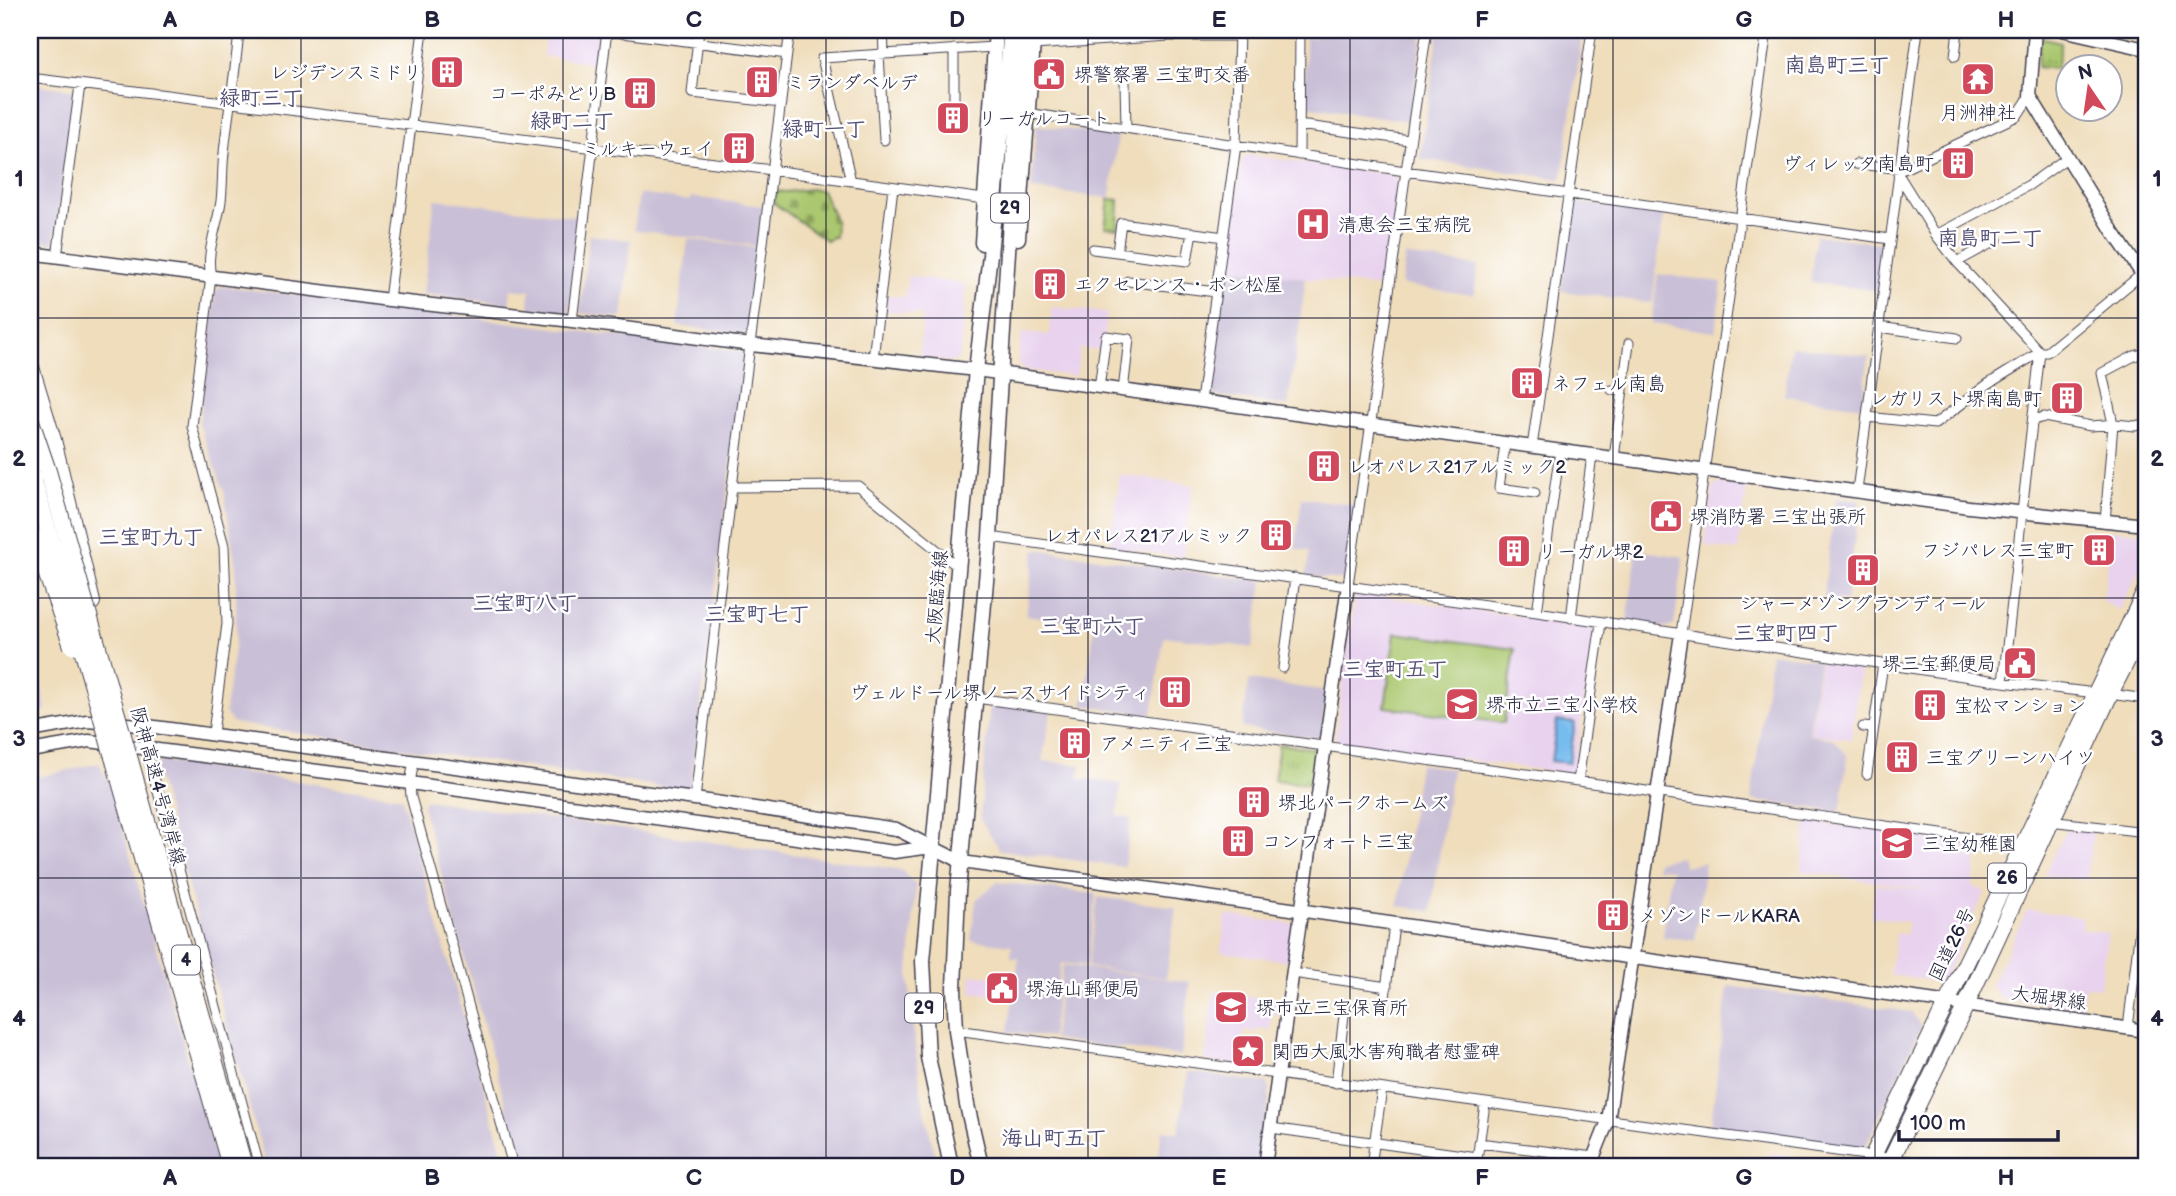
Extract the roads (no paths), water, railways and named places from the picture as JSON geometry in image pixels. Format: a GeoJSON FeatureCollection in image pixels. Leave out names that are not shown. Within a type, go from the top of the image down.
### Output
{"type":"FeatureCollection","features":[{"type":"Feature","properties":{"kind":"highway","name":"4"},"geometry":{"type":"LineString","coordinates":[[30,364],[53,440],[102,641],[113,717]]}},
{"type":"Feature","properties":{"kind":"highway","name":"阪神高速4号湾岸線"},"geometry":{"type":"LineString","coordinates":[[30,418],[48,471],[113,717],[244,1166]]}},
{"type":"Feature","properties":{"kind":"highway","name":"阪神高速4号湾岸線"},"geometry":{"type":"LineString","coordinates":[[30,467],[115,751],[230,1166]]}},
{"type":"Feature","properties":{"kind":"highway","name":"4"},"geometry":{"type":"LineString","coordinates":[[30,527],[115,751]]}},
{"type":"Feature","properties":{"kind":"highway","name":"国道26号"},"geometry":{"type":"LineString","coordinates":[[1889,1163],[1966,1004],[2049,821],[2146,590]]}},
{"type":"Feature","properties":{"kind":"highway","name":"国道26号"},"geometry":{"type":"LineString","coordinates":[[1870,1162],[2023,846],[2103,694],[2146,623]]}},
{"type":"Feature","properties":{"kind":"main road"},"geometry":{"type":"LineString","coordinates":[[975,370],[996,30]]}},
{"type":"Feature","properties":{"kind":"main road"},"geometry":{"type":"LineString","coordinates":[[962,862],[990,537],[999,374],[1015,274],[1027,113],[1019,37],[1034,30]]}},
{"type":"Feature","properties":{"kind":"main road","name":"大阪臨海線"},"geometry":{"type":"LineString","coordinates":[[951,1166],[928,1057],[923,961],[975,370],[1019,37]]}},
{"type":"Feature","properties":{"kind":"main road","name":"29"},"geometry":{"type":"LineString","coordinates":[[999,374],[1019,37]]}},
{"type":"Feature","properties":{"kind":"main road","name":"29"},"geometry":{"type":"LineString","coordinates":[[962,862],[954,988],[956,1030],[967,1105],[982,1166]]}},
{"type":"Feature","properties":{"kind":"street"},"geometry":{"type":"LineString","coordinates":[[214,733],[227,624],[224,546],[192,426],[239,30]]}},
{"type":"Feature","properties":{"kind":"street"},"geometry":{"type":"LineString","coordinates":[[389,300],[423,30]]}},
{"type":"Feature","properties":{"kind":"street"},"geometry":{"type":"LineString","coordinates":[[572,321],[607,30],[787,54]]}},
{"type":"Feature","properties":{"kind":"street"},"geometry":{"type":"LineString","coordinates":[[699,30],[692,93],[781,103]]}},
{"type":"Feature","properties":{"kind":"street"},"geometry":{"type":"LineString","coordinates":[[695,799],[790,30]]}},
{"type":"Feature","properties":{"kind":"street"},"geometry":{"type":"LineString","coordinates":[[883,30],[884,140]]}},
{"type":"Feature","properties":{"kind":"street"},"geometry":{"type":"LineString","coordinates":[[1299,155],[1300,30]]}},
{"type":"Feature","properties":{"kind":"street"},"geometry":{"type":"LineString","coordinates":[[1265,1166],[1371,426],[1409,140],[1427,30]]}},
{"type":"Feature","properties":{"kind":"street"},"geometry":{"type":"LineString","coordinates":[[1532,447],[1592,30]]}},
{"type":"Feature","properties":{"kind":"street"},"geometry":{"type":"LineString","coordinates":[[1479,1143],[1592,1162],[1608,1121],[1767,30]]}},
{"type":"Feature","properties":{"kind":"street"},"geometry":{"type":"LineString","coordinates":[[1857,491],[1918,30]]}},
{"type":"Feature","properties":{"kind":"street"},"geometry":{"type":"LineString","coordinates":[[1955,56],[1958,30]]}},
{"type":"Feature","properties":{"kind":"street"},"geometry":{"type":"LineString","coordinates":[[1856,164],[1898,172],[2017,116],[2030,96],[2035,30]]}},
{"type":"Feature","properties":{"kind":"street"},"geometry":{"type":"LineString","coordinates":[[2062,30],[2146,49]]}},
{"type":"Feature","properties":{"kind":"street"},"geometry":{"type":"LineString","coordinates":[[1019,37],[1239,33],[1237,145],[1201,401]]}},
{"type":"Feature","properties":{"kind":"street"},"geometry":{"type":"LineString","coordinates":[[851,181],[822,58],[994,47]]}},
{"type":"Feature","properties":{"kind":"street"},"geometry":{"type":"LineString","coordinates":[[954,49],[954,103]]}},
{"type":"Feature","properties":{"kind":"street"},"geometry":{"type":"LineString","coordinates":[[30,78],[984,199]]}},
{"type":"Feature","properties":{"kind":"street"},"geometry":{"type":"LineString","coordinates":[[1125,82],[1126,128]]}},
{"type":"Feature","properties":{"kind":"street"},"geometry":{"type":"LineString","coordinates":[[57,257],[80,85]]}},
{"type":"Feature","properties":{"kind":"street"},"geometry":{"type":"LineString","coordinates":[[1867,417],[1935,424],[1988,384],[2040,352],[2047,352],[2144,278],[2030,96]]}},
{"type":"Feature","properties":{"kind":"street"},"geometry":{"type":"LineString","coordinates":[[1027,113],[1405,171],[1890,239]]}},
{"type":"Feature","properties":{"kind":"street"},"geometry":{"type":"LineString","coordinates":[[1299,125],[1409,140]]}},
{"type":"Feature","properties":{"kind":"street"},"geometry":{"type":"LineString","coordinates":[[1936,236],[2029,185],[2068,158]]}},
{"type":"Feature","properties":{"kind":"street"},"geometry":{"type":"LineString","coordinates":[[1898,172],[1936,236],[2040,352],[2003,682]]}},
{"type":"Feature","properties":{"kind":"street"},"geometry":{"type":"LineString","coordinates":[[873,359],[893,187]]}},
{"type":"Feature","properties":{"kind":"street"},"geometry":{"type":"LineString","coordinates":[[1117,252],[1121,223],[1224,237]]}},
{"type":"Feature","properties":{"kind":"street"},"geometry":{"type":"LineString","coordinates":[[1093,249],[1187,261],[1192,232]]}},
{"type":"Feature","properties":{"kind":"street"},"geometry":{"type":"LineString","coordinates":[[1957,261],[1997,240]]}},
{"type":"Feature","properties":{"kind":"street"},"geometry":{"type":"LineString","coordinates":[[30,253],[751,345],[975,370],[1704,471],[2023,513],[2146,525]]}},
{"type":"Feature","properties":{"kind":"street"},"geometry":{"type":"LineString","coordinates":[[1128,281],[1216,292]]}},
{"type":"Feature","properties":{"kind":"street"},"geometry":{"type":"LineString","coordinates":[[1879,327],[1957,338]]}},
{"type":"Feature","properties":{"kind":"street"},"geometry":{"type":"LineString","coordinates":[[1099,388],[1106,336],[1129,339],[1123,391]]}},
{"type":"Feature","properties":{"kind":"street"},"geometry":{"type":"LineString","coordinates":[[1614,458],[1629,343]]}},
{"type":"Feature","properties":{"kind":"street"},"geometry":{"type":"LineString","coordinates":[[2105,522],[2113,424],[2102,373],[2134,356],[2146,353]]}},
{"type":"Feature","properties":{"kind":"street"},"geometry":{"type":"LineString","coordinates":[[1612,390],[1623,391]]}},
{"type":"Feature","properties":{"kind":"street"},"geometry":{"type":"LineString","coordinates":[[2034,420],[2044,417],[2091,426],[2146,424]]}},
{"type":"Feature","properties":{"kind":"street"},"geometry":{"type":"LineString","coordinates":[[30,438],[113,717],[115,751]]}},
{"type":"Feature","properties":{"kind":"street"},"geometry":{"type":"LineString","coordinates":[[1505,443],[1499,488],[1535,493]]}},
{"type":"Feature","properties":{"kind":"street"},"geometry":{"type":"LineString","coordinates":[[1537,612],[1560,451]]}},
{"type":"Feature","properties":{"kind":"street"},"geometry":{"type":"LineString","coordinates":[[1571,618],[1592,455]]}},
{"type":"Feature","properties":{"kind":"street"},"geometry":{"type":"LineString","coordinates":[[732,487],[858,486],[958,567]]}},
{"type":"Feature","properties":{"kind":"street"},"geometry":{"type":"LineString","coordinates":[[990,537],[1537,612],[2003,682],[2146,699]]}},
{"type":"Feature","properties":{"kind":"street"},"geometry":{"type":"LineString","coordinates":[[1283,668],[1295,578]]}},
{"type":"Feature","properties":{"kind":"street"},"geometry":{"type":"LineString","coordinates":[[1578,781],[1601,623]]}},
{"type":"Feature","properties":{"kind":"street"},"geometry":{"type":"LineString","coordinates":[[1867,774],[1883,664]]}},
{"type":"Feature","properties":{"kind":"street"},"geometry":{"type":"LineString","coordinates":[[976,698],[2023,846]]}},
{"type":"Feature","properties":{"kind":"street","name":"大堀堺線"},"geometry":{"type":"LineString","coordinates":[[30,731],[113,717],[140,725],[695,799],[897,829],[962,862],[2146,1031]]}},
{"type":"Feature","properties":{"kind":"street"},"geometry":{"type":"LineString","coordinates":[[140,725],[259,1166]]}},
{"type":"Feature","properties":{"kind":"street"},"geometry":{"type":"LineString","coordinates":[[1863,727],[1873,728]]}},
{"type":"Feature","properties":{"kind":"street"},"geometry":{"type":"LineString","coordinates":[[30,751],[89,741],[115,751],[145,748],[894,852],[933,847]]}},
{"type":"Feature","properties":{"kind":"street"},"geometry":{"type":"LineString","coordinates":[[414,761],[410,783],[411,797],[513,1166]]}},
{"type":"Feature","properties":{"kind":"street"},"geometry":{"type":"LineString","coordinates":[[2049,821],[2146,832]]}},
{"type":"Feature","properties":{"kind":"street"},"geometry":{"type":"LineString","coordinates":[[2128,1028],[2146,877]]}},
{"type":"Feature","properties":{"kind":"street"},"geometry":{"type":"LineString","coordinates":[[1385,998],[1394,924]]}},
{"type":"Feature","properties":{"kind":"street"},"geometry":{"type":"LineString","coordinates":[[1293,973],[1387,987]]}},
{"type":"Feature","properties":{"kind":"street"},"geometry":{"type":"LineString","coordinates":[[1336,1083],[1345,1007]]}},
{"type":"Feature","properties":{"kind":"street"},"geometry":{"type":"LineString","coordinates":[[956,1030],[1608,1121],[1870,1162],[1945,1166]]}},
{"type":"Feature","properties":{"kind":"street"},"geometry":{"type":"LineString","coordinates":[[1371,1166],[1382,1089]]}},
{"type":"Feature","properties":{"kind":"street"},"geometry":{"type":"LineString","coordinates":[[1271,1128],[1374,1142],[1477,1162],[1485,1104]]}},
{"type":"Feature","properties":{"kind":"water"},"geometry":{"type":"Polygon","coordinates":[[[1557,721],[1575,723],[1569,763],[1551,761],[1557,721]]]}},
{"type":"Feature","properties":{"kind":"place","name":"レジデンスミドリ"},"geometry":{"type":"Point","coordinates":[447,72]}},
{"type":"Feature","properties":{"kind":"place","name":"堺警察署 三宝町交番"},"geometry":{"type":"Point","coordinates":[1049,74]}},
{"type":"Feature","properties":{"kind":"place","name":"月洲神社"},"geometry":{"type":"Point","coordinates":[1978,79]}},
{"type":"Feature","properties":{"kind":"place","name":"ミランダベルデ"},"geometry":{"type":"Point","coordinates":[762,82]}},
{"type":"Feature","properties":{"kind":"place","name":"コーポみどりB"},"geometry":{"type":"Point","coordinates":[640,93]}},
{"type":"Feature","properties":{"kind":"place","name":"リーガルコート"},"geometry":{"type":"Point","coordinates":[953,118]}},
{"type":"Feature","properties":{"kind":"place","name":"ミルキーウェイ"},"geometry":{"type":"Point","coordinates":[739,148]}},
{"type":"Feature","properties":{"kind":"place","name":"ヴィレッタ南島町"},"geometry":{"type":"Point","coordinates":[1958,163]}},
{"type":"Feature","properties":{"kind":"place","name":"清恵会三宝病院"},"geometry":{"type":"Point","coordinates":[1313,224]}},
{"type":"Feature","properties":{"kind":"place","name":"エクセレンス・ボン松屋"},"geometry":{"type":"Point","coordinates":[1050,284]}},
{"type":"Feature","properties":{"kind":"place","name":"ネフェル南島"},"geometry":{"type":"Point","coordinates":[1527,383]}},
{"type":"Feature","properties":{"kind":"place","name":"レガリスト堺南島町"},"geometry":{"type":"Point","coordinates":[2067,398]}},
{"type":"Feature","properties":{"kind":"place","name":"レオパレス21アルミック2"},"geometry":{"type":"Point","coordinates":[1324,466]}},
{"type":"Feature","properties":{"kind":"place","name":"堺消防署 三宝出張所"},"geometry":{"type":"Point","coordinates":[1666,516]}},
{"type":"Feature","properties":{"kind":"place","name":"レオパレス21アルミック"},"geometry":{"type":"Point","coordinates":[1276,535]}},
{"type":"Feature","properties":{"kind":"place","name":"フジパレス三宝町"},"geometry":{"type":"Point","coordinates":[2099,550]}},
{"type":"Feature","properties":{"kind":"place","name":"リーガル堺2"},"geometry":{"type":"Point","coordinates":[1514,551]}},
{"type":"Feature","properties":{"kind":"place","name":"シャーメゾングランディール"},"geometry":{"type":"Point","coordinates":[1863,570]}},
{"type":"Feature","properties":{"kind":"place","name":"堺三宝郵便局"},"geometry":{"type":"Point","coordinates":[2020,663]}},
{"type":"Feature","properties":{"kind":"place","name":"ヴェルドール堺ノースサイドシティ"},"geometry":{"type":"Point","coordinates":[1175,692]}},
{"type":"Feature","properties":{"kind":"place","name":"堺市立三宝小学校"},"geometry":{"type":"Point","coordinates":[1462,704]}},
{"type":"Feature","properties":{"kind":"place","name":"宝松マンション"},"geometry":{"type":"Point","coordinates":[1930,705]}},
{"type":"Feature","properties":{"kind":"place","name":"アメニティ三宝"},"geometry":{"type":"Point","coordinates":[1075,743]}},
{"type":"Feature","properties":{"kind":"place","name":"三宝グリーンハイツ"},"geometry":{"type":"Point","coordinates":[1902,757]}},
{"type":"Feature","properties":{"kind":"place","name":"堺北パークホームズ"},"geometry":{"type":"Point","coordinates":[1254,802]}},
{"type":"Feature","properties":{"kind":"place","name":"コンフォート三宝"},"geometry":{"type":"Point","coordinates":[1238,841]}},
{"type":"Feature","properties":{"kind":"place","name":"三宝幼稚園"},"geometry":{"type":"Point","coordinates":[1897,843]}},
{"type":"Feature","properties":{"kind":"place","name":"メゾンドールKARA"},"geometry":{"type":"Point","coordinates":[1613,915]}},
{"type":"Feature","properties":{"kind":"place","name":"堺海山郵便局"},"geometry":{"type":"Point","coordinates":[1002,988]}},
{"type":"Feature","properties":{"kind":"place","name":"堺市立三宝保育所"},"geometry":{"type":"Point","coordinates":[1231,1007]}},
{"type":"Feature","properties":{"kind":"place","name":"関西大風水害殉職者慰霊碑"},"geometry":{"type":"Point","coordinates":[1248,1051]}},
{"type":"Feature","properties":{"kind":"district","name":"南島町三丁"},"geometry":{"type":"Point","coordinates":[1837,65]}},
{"type":"Feature","properties":{"kind":"district","name":"緑町三丁"},"geometry":{"type":"Point","coordinates":[261,98]}},
{"type":"Feature","properties":{"kind":"district","name":"緑町二丁"},"geometry":{"type":"Point","coordinates":[572,121]}},
{"type":"Feature","properties":{"kind":"district","name":"緑町一丁"},"geometry":{"type":"Point","coordinates":[824,129]}},
{"type":"Feature","properties":{"kind":"district","name":"南島町二丁"},"geometry":{"type":"Point","coordinates":[1990,238]}},
{"type":"Feature","properties":{"kind":"district","name":"三宝町九丁"},"geometry":{"type":"Point","coordinates":[151,537]}},
{"type":"Feature","properties":{"kind":"district","name":"三宝町八丁"},"geometry":{"type":"Point","coordinates":[525,603]}},
{"type":"Feature","properties":{"kind":"district","name":"三宝町七丁"},"geometry":{"type":"Point","coordinates":[757,614]}},
{"type":"Feature","properties":{"kind":"district","name":"三宝町六丁"},"geometry":{"type":"Point","coordinates":[1092,626]}},
{"type":"Feature","properties":{"kind":"district","name":"三宝町四丁"},"geometry":{"type":"Point","coordinates":[1786,633]}},
{"type":"Feature","properties":{"kind":"district","name":"三宝町五丁"},"geometry":{"type":"Point","coordinates":[1395,669]}},
{"type":"Feature","properties":{"kind":"district","name":"海山町五丁"},"geometry":{"type":"Point","coordinates":[1054,1138]}}]}
